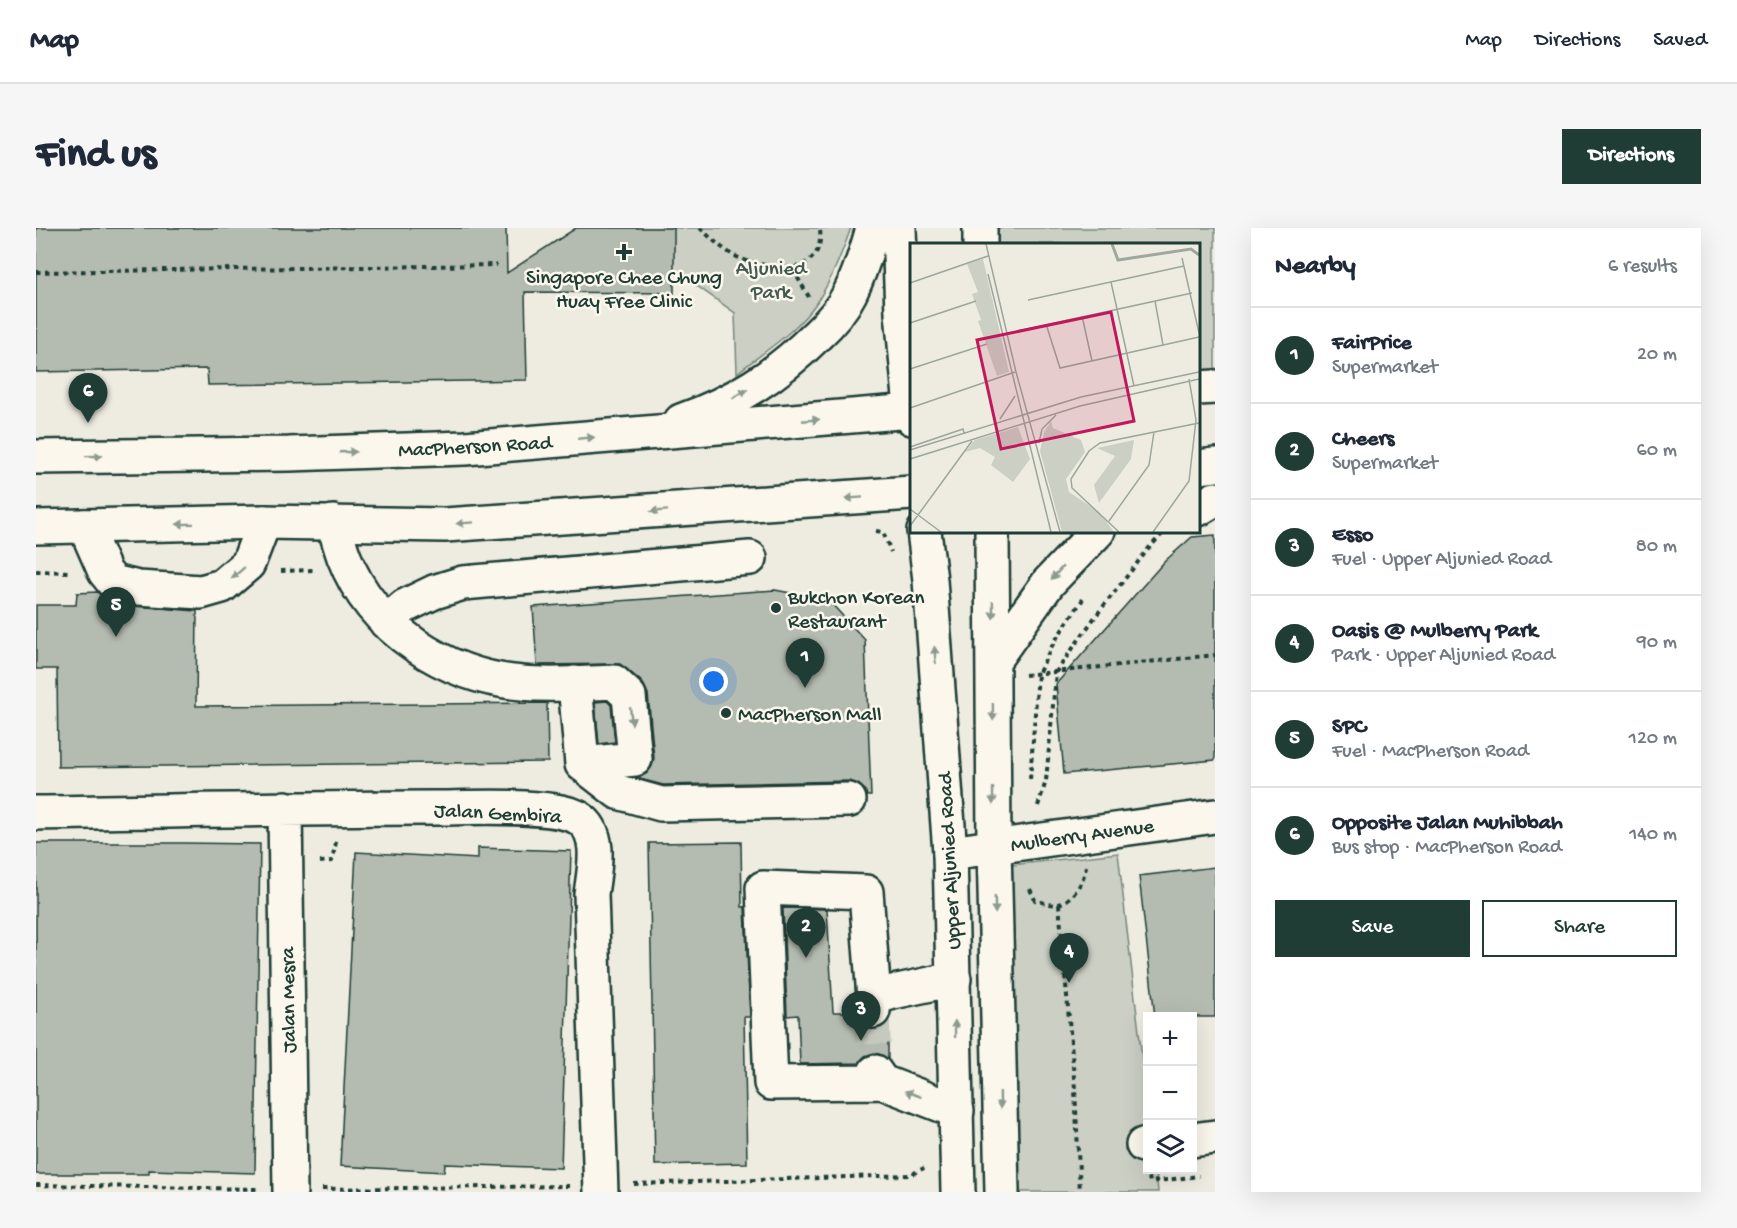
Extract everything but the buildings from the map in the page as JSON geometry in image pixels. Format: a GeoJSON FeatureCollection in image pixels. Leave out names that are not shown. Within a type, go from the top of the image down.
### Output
{"type":"FeatureCollection","features":[{"type":"Feature","properties":{"kind":"main road"},"geometry":{"type":"LineString","coordinates":[[648,433],[737,397],[791,361],[826,326],[850,294],[873,228]]}},
{"type":"Feature","properties":{"kind":"main road"},"geometry":{"type":"LineString","coordinates":[[899,228],[902,313],[910,394]]}},
{"type":"Feature","properties":{"kind":"main road"},"geometry":{"type":"LineString","coordinates":[[980,228],[981,243]]}},
{"type":"Feature","properties":{"kind":"main road"},"geometry":{"type":"LineString","coordinates":[[1200,388],[1215,387]]}},
{"type":"Feature","properties":{"kind":"main road","name":"MacPherson Road"},"geometry":{"type":"LineString","coordinates":[[36,457],[289,454],[465,448],[910,414]]}},
{"type":"Feature","properties":{"kind":"main road"},"geometry":{"type":"LineString","coordinates":[[36,527],[264,522],[445,525],[910,493]]}},
{"type":"Feature","properties":{"kind":"main road"},"geometry":{"type":"LineString","coordinates":[[1200,508],[1215,499]]}},
{"type":"Feature","properties":{"kind":"main road"},"geometry":{"type":"LineString","coordinates":[[85,526],[105,572],[113,582],[138,588],[201,592],[222,586],[248,564],[264,522]]}},
{"type":"Feature","properties":{"kind":"main road"},"geometry":{"type":"LineString","coordinates":[[333,522],[344,559],[362,592],[386,621],[416,646],[449,665],[485,678],[523,683],[614,682],[629,696],[635,759],[582,764]]}},
{"type":"Feature","properties":{"kind":"main road","name":"Upper Aljunied Road"},"geometry":{"type":"LineString","coordinates":[[924,532],[950,853],[958,1192]]}},
{"type":"Feature","properties":{"kind":"main road","name":"Upper Aljunied Road"},"geometry":{"type":"LineString","coordinates":[[992,532],[994,846],[1002,1192]]}},
{"type":"Feature","properties":{"kind":"main road"},"geometry":{"type":"LineString","coordinates":[[993,670],[1049,582],[1097,532]]}},
{"type":"Feature","properties":{"kind":"main road"},"geometry":{"type":"LineString","coordinates":[[386,621],[405,606],[434,591],[463,583],[750,558]]}},
{"type":"Feature","properties":{"kind":"main road"},"geometry":{"type":"LineString","coordinates":[[575,683],[582,764],[618,792],[661,804],[849,800]]}},
{"type":"Feature","properties":{"kind":"main road","name":"Jalan Gembira"},"geometry":{"type":"LineString","coordinates":[[36,813],[285,808],[547,810],[579,818],[587,825],[596,852],[591,894],[601,1189]]}},
{"type":"Feature","properties":{"kind":"main road","name":"Jalan Mesra"},"geometry":{"type":"LineString","coordinates":[[285,808],[290,1192]]}},
{"type":"Feature","properties":{"kind":"main road","name":"Mulberry Avenue"},"geometry":{"type":"LineString","coordinates":[[950,853],[1215,816]]}},
{"type":"Feature","properties":{"kind":"main road"},"geometry":{"type":"LineString","coordinates":[[954,979],[893,992],[874,1005],[866,892],[763,888],[771,1083],[878,1077],[957,1111]]}},
{"type":"Feature","properties":{"kind":"main road"},"geometry":{"type":"LineString","coordinates":[[1197,1139],[1215,1137]]}},
{"type":"Feature","properties":{"kind":"path"},"geometry":{"type":"LineString","coordinates":[[700,228],[739,258],[765,265],[792,268],[802,266],[814,257],[821,241],[820,228]]}},
{"type":"Feature","properties":{"kind":"path"},"geometry":{"type":"LineString","coordinates":[[36,272],[497,265]]}},
{"type":"Feature","properties":{"kind":"path"},"geometry":{"type":"LineString","coordinates":[[792,268],[812,303]]}},
{"type":"Feature","properties":{"kind":"path"},"geometry":{"type":"LineString","coordinates":[[871,531],[883,532],[893,557]]}},
{"type":"Feature","properties":{"kind":"path"},"geometry":{"type":"LineString","coordinates":[[1098,832],[1085,871],[1072,896],[1059,904],[1035,900],[1030,889],[1026,830],[1039,805],[1046,781],[1056,672],[1095,617],[1164,532]]}},
{"type":"Feature","properties":{"kind":"path"},"geometry":{"type":"LineString","coordinates":[[1029,785],[1038,674],[1054,642],[1087,592]]}},
{"type":"Feature","properties":{"kind":"path"},"geometry":{"type":"LineString","coordinates":[[993,670],[1038,674],[1215,655]]}},
{"type":"Feature","properties":{"kind":"path"},"geometry":{"type":"LineString","coordinates":[[1059,904],[1075,1089],[1080,1192]]}},
{"type":"Feature","properties":{"kind":"path"},"geometry":{"type":"LineString","coordinates":[[601,1189],[910,1175],[927,1166]]}},
{"type":"Feature","properties":{"kind":"green space","name":"Aljunied Park"},"geometry":{"type":"Polygon","coordinates":[[[615,228],[851,228],[829,282],[811,310],[781,339],[737,373],[735,313],[615,228]]]}},
{"type":"Feature","properties":{"kind":"green space"},"geometry":{"type":"Polygon","coordinates":[[[993,228],[1215,228],[1215,371],[1200,372],[1200,243],[994,243],[993,228]]]}},
{"type":"Feature","properties":{"kind":"green space"},"geometry":{"type":"Polygon","coordinates":[[[1118,853],[1143,1066],[1143,1174],[1156,1174],[1158,1192],[1008,1192],[1003,866],[1118,853]]]}},
{"type":"Feature","properties":{"kind":"tunnel"},"geometry":{"type":"LineString","coordinates":[[873,1011],[875,1072]]}},
{"type":"Feature","properties":{"kind":"place","name":"Singapore Chee Chung Huay Free Clinic"},"geometry":{"type":"Point","coordinates":[624,252]}},
{"type":"Feature","properties":{"kind":"place","name":"Opposite Jalan Muhibbah"},"geometry":{"type":"Point","coordinates":[88,423]}},
{"type":"Feature","properties":{"kind":"place","name":"Bukchon Korean Restaurant"},"geometry":{"type":"Point","coordinates":[776,608]}},
{"type":"Feature","properties":{"kind":"place","name":"SPC"},"geometry":{"type":"Point","coordinates":[116,637]}},
{"type":"Feature","properties":{"kind":"place","name":"FairPrice"},"geometry":{"type":"Point","coordinates":[805,688]}},
{"type":"Feature","properties":{"kind":"place","name":"MacPherson Mall"},"geometry":{"type":"Point","coordinates":[726,713]}},
{"type":"Feature","properties":{"kind":"place","name":"Cheers"},"geometry":{"type":"Point","coordinates":[806,958]}},
{"type":"Feature","properties":{"kind":"place","name":"Oasis @ Mulberry Park"},"geometry":{"type":"Point","coordinates":[1069,983]}},
{"type":"Feature","properties":{"kind":"place","name":"Esso"},"geometry":{"type":"Point","coordinates":[861,1041]}}]}
